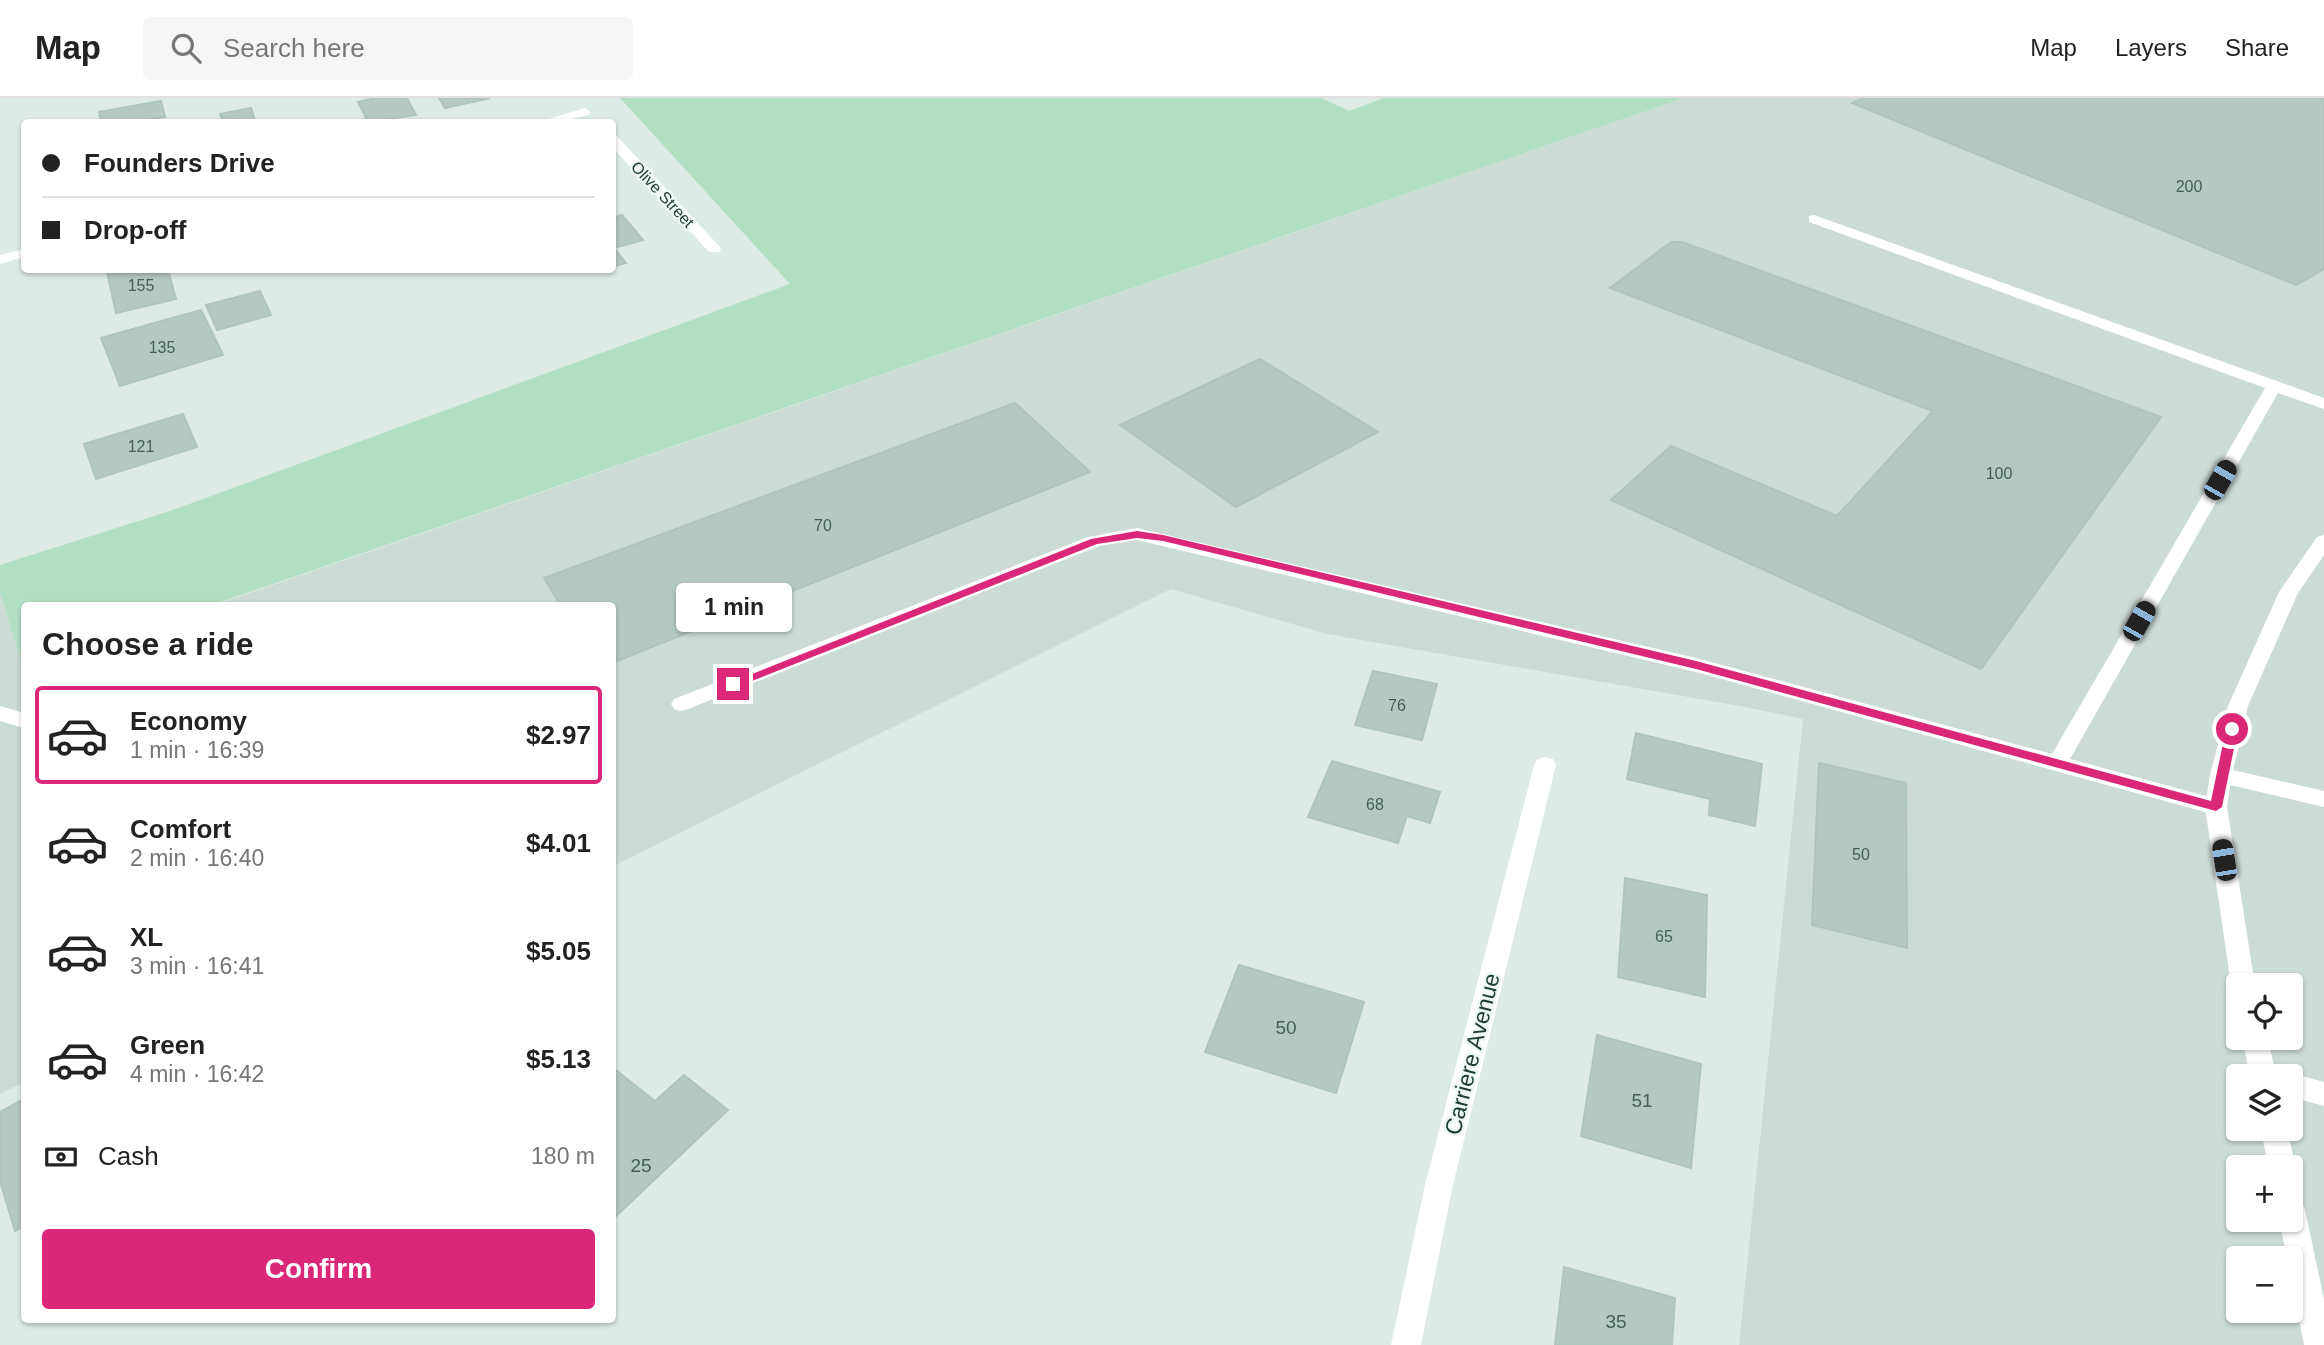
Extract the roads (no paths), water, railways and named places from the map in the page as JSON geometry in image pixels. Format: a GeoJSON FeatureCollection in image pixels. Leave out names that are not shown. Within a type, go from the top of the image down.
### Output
{"type":"FeatureCollection","features":[{"type":"Feature","properties":{"kind":"street"},"geometry":{"type":"LineString","coordinates":[[570,98],[593,119]]}},
{"type":"Feature","properties":{"kind":"street"},"geometry":{"type":"LineString","coordinates":[[556,119],[585,112]]}},
{"type":"Feature","properties":{"kind":"street","name":"Olive Street"},"geometry":{"type":"LineString","coordinates":[[616,143],[714,249]]}},
{"type":"Feature","properties":{"kind":"street"},"geometry":{"type":"LineString","coordinates":[[1814,219],[2324,404]]}},
{"type":"Feature","properties":{"kind":"street"},"geometry":{"type":"LineString","coordinates":[[0,260],[21,254]]}},
{"type":"Feature","properties":{"kind":"street"},"geometry":{"type":"LineString","coordinates":[[2305,397],[2324,384]]}},
{"type":"Feature","properties":{"kind":"street"},"geometry":{"type":"LineString","coordinates":[[2059,762],[2274,386]]}},
{"type":"Feature","properties":{"kind":"street"},"geometry":{"type":"LineString","coordinates":[[681,704],[1095,541],[1137,534],[1696,665],[2216,807]]}},
{"type":"Feature","properties":{"kind":"street"},"geometry":{"type":"LineString","coordinates":[[2241,973],[2216,807],[2221,775],[2238,706],[2288,592],[2324,541]]}},
{"type":"Feature","properties":{"kind":"street"},"geometry":{"type":"LineString","coordinates":[[0,713],[21,720]]}},
{"type":"Feature","properties":{"kind":"street","name":"Carriere Avenue"},"geometry":{"type":"LineString","coordinates":[[1406,1345],[1439,1185],[1545,765]]}},
{"type":"Feature","properties":{"kind":"street"},"geometry":{"type":"LineString","coordinates":[[2221,775],[2324,799]]}},
{"type":"Feature","properties":{"kind":"street"},"geometry":{"type":"LineString","coordinates":[[2303,1088],[2324,1094]]}},
{"type":"Feature","properties":{"kind":"street"},"geometry":{"type":"LineString","coordinates":[[2296,1232],[2319,1345]]}}]}
